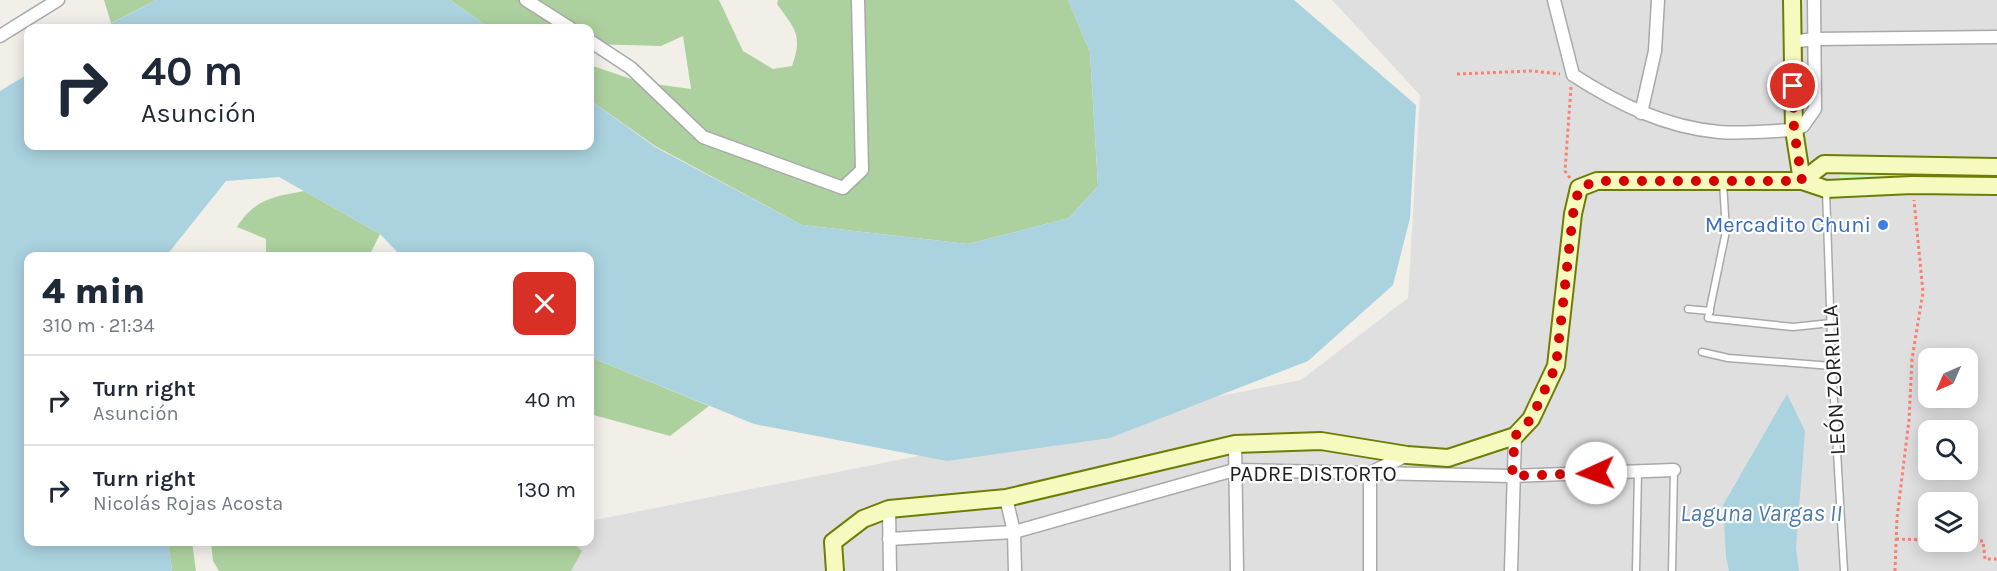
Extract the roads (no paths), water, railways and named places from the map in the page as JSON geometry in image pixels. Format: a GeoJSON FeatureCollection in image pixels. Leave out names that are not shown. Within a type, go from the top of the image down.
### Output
{"type":"FeatureCollection","features":[{"type":"Feature","properties":{"kind":"street"},"geometry":{"type":"LineString","coordinates":[[0,36],[58,0]]}},
{"type":"Feature","properties":{"kind":"street"},"geometry":{"type":"LineString","coordinates":[[526,0],[564,24]]}},
{"type":"Feature","properties":{"kind":"street"},"geometry":{"type":"LineString","coordinates":[[594,44],[631,68],[704,136],[843,188],[862,170],[858,0]]}},
{"type":"Feature","properties":{"kind":"street"},"geometry":{"type":"LineString","coordinates":[[1554,0],[1573,75],[1641,113],[1679,126],[1721,132],[1794,130],[1803,126],[1815,109],[1814,0]]}},
{"type":"Feature","properties":{"kind":"street"},"geometry":{"type":"LineString","coordinates":[[1641,113],[1655,51],[1658,0]]}},
{"type":"Feature","properties":{"kind":"street"},"geometry":{"type":"LineString","coordinates":[[1792,0],[1794,130],[1802,181]]}},
{"type":"Feature","properties":{"kind":"street"},"geometry":{"type":"LineString","coordinates":[[1792,42],[1814,39],[1997,37]]}},
{"type":"Feature","properties":{"kind":"street"},"geometry":{"type":"LineString","coordinates":[[1802,181],[1824,164],[1997,167]]}},
{"type":"Feature","properties":{"kind":"street"},"geometry":{"type":"LineString","coordinates":[[1511,571],[1512,476],[1515,436],[1531,419],[1556,366],[1573,214],[1579,188],[1597,181],[1723,180],[1802,181],[1826,189],[1912,185],[1997,186]]}},
{"type":"Feature","properties":{"kind":"street","name":"PADRE DISTORTO"},"geometry":{"type":"LineString","coordinates":[[835,571],[833,542],[863,519],[889,509],[1006,498],[1235,444],[1321,441],[1407,455],[1448,458],[1515,436]]}},
{"type":"Feature","properties":{"kind":"street"},"geometry":{"type":"LineString","coordinates":[[1235,444],[1237,571]]}},
{"type":"Feature","properties":{"kind":"street"},"geometry":{"type":"LineString","coordinates":[[1370,571],[1370,473],[1407,455]]}},
{"type":"Feature","properties":{"kind":"street","name":"PADRE DISTORTO"},"geometry":{"type":"LineString","coordinates":[[889,539],[1014,532],[1234,470],[1512,476],[1674,470]]}},
{"type":"Feature","properties":{"kind":"street"},"geometry":{"type":"LineString","coordinates":[[1006,498],[1014,532],[1015,571]]}},
{"type":"Feature","properties":{"kind":"street"},"geometry":{"type":"LineString","coordinates":[[889,509],[890,571]]}},
{"type":"Feature","properties":{"kind":"lane"},"geometry":{"type":"LineString","coordinates":[[1723,180],[1726,231],[1708,318],[1793,327],[1831,323]]}},
{"type":"Feature","properties":{"kind":"lane","name":"LEÓN ZORRILLA"},"geometry":{"type":"LineString","coordinates":[[1826,189],[1832,366],[1844,571]]}},
{"type":"Feature","properties":{"kind":"lane"},"geometry":{"type":"LineString","coordinates":[[1688,309],[1710,311]]}},
{"type":"Feature","properties":{"kind":"lane"},"geometry":{"type":"LineString","coordinates":[[1702,352],[1728,358],[1832,366]]}},
{"type":"Feature","properties":{"kind":"lane"},"geometry":{"type":"LineString","coordinates":[[1672,571],[1674,470]]}},
{"type":"Feature","properties":{"kind":"lane"},"geometry":{"type":"LineString","coordinates":[[1636,571],[1638,471]]}},
{"type":"Feature","properties":{"kind":"water"},"geometry":{"type":"Polygon","coordinates":[[[156,0],[450,0],[484,24],[110,24],[156,0]]]}},
{"type":"Feature","properties":{"kind":"water"},"geometry":{"type":"Polygon","coordinates":[[[1068,0],[1294,0],[1416,105],[1410,218],[1393,285],[1308,361],[1110,438],[947,461],[754,424],[594,359],[594,252],[397,252],[380,234],[279,177],[226,181],[169,252],[24,252],[24,546],[169,546],[172,571],[0,571],[0,91],[24,76],[24,150],[594,150],[594,103],[655,147],[802,225],[968,244],[1069,218],[1098,186],[1090,52],[1068,0]]]}},
{"type":"Feature","properties":{"kind":"water","name":"Laguna Vargas II"},"geometry":{"type":"Polygon","coordinates":[[[1787,394],[1805,431],[1796,548],[1799,571],[1729,571],[1723,505],[1787,394]]]}},
{"type":"Feature","properties":{"kind":"place","name":"Mercadito Chuni"},"geometry":{"type":"Point","coordinates":[1883,225]}}]}
